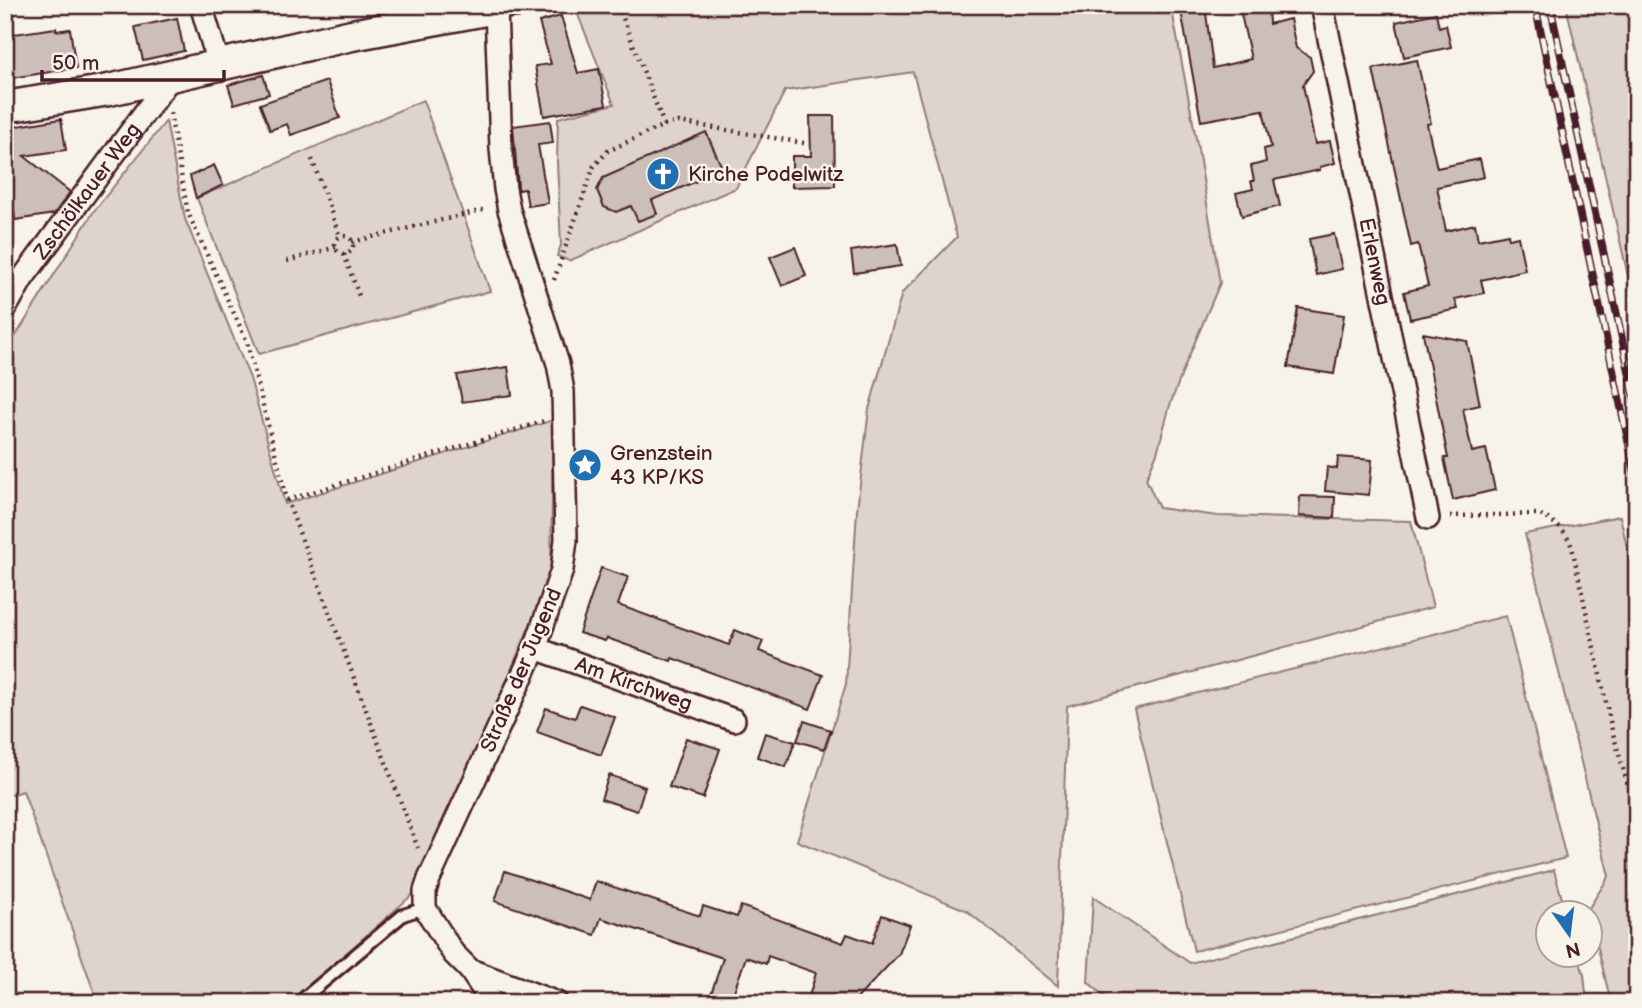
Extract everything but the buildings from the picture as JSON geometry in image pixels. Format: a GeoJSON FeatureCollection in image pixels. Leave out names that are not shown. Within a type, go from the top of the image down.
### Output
{"type":"FeatureCollection","features":[{"type":"Feature","properties":{"kind":"street"},"geometry":{"type":"LineString","coordinates":[[201,5],[219,65]]}},
{"type":"Feature","properties":{"kind":"street","name":"Erlenweg"},"geometry":{"type":"LineString","coordinates":[[1322,5],[1428,518]]}},
{"type":"Feature","properties":{"kind":"street"},"geometry":{"type":"LineString","coordinates":[[5,107],[109,90],[163,88],[219,65],[504,6]]}},
{"type":"Feature","properties":{"kind":"street","name":"Straße der Jugend"},"geometry":{"type":"LineString","coordinates":[[425,908],[425,891],[429,879],[535,648],[562,570],[566,540],[563,391],[558,364],[508,204],[501,149],[504,6]]}},
{"type":"Feature","properties":{"kind":"street","name":"Zschölkauer Weg"},"geometry":{"type":"LineString","coordinates":[[5,309],[22,279],[163,88]]}},
{"type":"Feature","properties":{"kind":"street","name":"Am Kirchweg"},"geometry":{"type":"LineString","coordinates":[[535,648],[734,720]]}},
{"type":"Feature","properties":{"kind":"street"},"geometry":{"type":"LineString","coordinates":[[425,908],[453,953],[470,970],[492,1003]]}},
{"type":"Feature","properties":{"kind":"street"},"geometry":{"type":"LineString","coordinates":[[470,970],[557,1003]]}},
{"type":"Feature","properties":{"kind":"lane"},"geometry":{"type":"LineString","coordinates":[[298,1003],[403,915],[425,908]]}},
{"type":"Feature","properties":{"kind":"path"},"geometry":{"type":"LineString","coordinates":[[618,5],[664,125]]}},
{"type":"Feature","properties":{"kind":"path"},"geometry":{"type":"LineString","coordinates":[[163,88],[170,108],[188,214],[247,342],[287,500],[429,879]]}},
{"type":"Feature","properties":{"kind":"path"},"geometry":{"type":"LineString","coordinates":[[554,281],[594,166],[608,151],[664,125],[679,122],[804,143]]}},
{"type":"Feature","properties":{"kind":"path"},"geometry":{"type":"LineString","coordinates":[[312,159],[340,237]]}},
{"type":"Feature","properties":{"kind":"path"},"geometry":{"type":"LineString","coordinates":[[352,242],[508,204]]}},
{"type":"Feature","properties":{"kind":"path"},"geometry":{"type":"LineString","coordinates":[[340,237],[348,237],[352,242],[351,250],[344,254]]}},
{"type":"Feature","properties":{"kind":"path"},"geometry":{"type":"LineString","coordinates":[[336,247],[340,237]]}},
{"type":"Feature","properties":{"kind":"path"},"geometry":{"type":"LineString","coordinates":[[336,247],[344,254],[359,296]]}},
{"type":"Feature","properties":{"kind":"path"},"geometry":{"type":"LineString","coordinates":[[287,261],[336,247]]}},
{"type":"Feature","properties":{"kind":"path"},"geometry":{"type":"LineString","coordinates":[[287,500],[562,415]]}},
{"type":"Feature","properties":{"kind":"path"},"geometry":{"type":"LineString","coordinates":[[1428,518],[1539,514],[1551,520],[1566,534],[1572,547],[1612,730],[1637,817]]}},
{"type":"Feature","properties":{"kind":"shaded area"},"geometry":{"type":"Polygon","coordinates":[[[594,5],[1171,5],[1220,283],[1170,405],[1157,453],[1146,479],[1159,508],[1218,516],[1411,521],[1433,607],[1067,706],[1058,986],[966,910],[797,841],[846,684],[857,510],[869,409],[902,293],[957,237],[913,72],[785,91],[736,188],[569,261],[557,256],[561,245],[558,118],[614,104],[576,10],[594,5]]]}},
{"type":"Feature","properties":{"kind":"shaded area"},"geometry":{"type":"Polygon","coordinates":[[[1566,5],[1637,5],[1637,315],[1566,5]]]}},
{"type":"Feature","properties":{"kind":"shaded area"},"geometry":{"type":"Polygon","coordinates":[[[423,100],[490,291],[259,354],[197,198],[423,100]]]}},
{"type":"Feature","properties":{"kind":"shaded area"},"geometry":{"type":"Polygon","coordinates":[[[166,121],[185,219],[250,378],[285,504],[553,420],[551,575],[419,889],[290,1003],[98,1003],[23,791],[5,797],[5,353],[94,211],[166,121]]]}},
{"type":"Feature","properties":{"kind":"shaded area"},"geometry":{"type":"Polygon","coordinates":[[[1620,516],[1637,593],[1637,1003],[1611,1003],[1603,970],[1604,900],[1594,900],[1609,876],[1525,534],[1620,516]]]}},
{"type":"Feature","properties":{"kind":"shaded area"},"geometry":{"type":"Polygon","coordinates":[[[1506,616],[1566,858],[1194,951],[1134,709],[1506,616]]]}},
{"type":"Feature","properties":{"kind":"shaded area"},"geometry":{"type":"Polygon","coordinates":[[[1554,870],[1562,900],[1534,900],[1534,970],[1582,970],[1587,1003],[1112,1003],[1088,982],[1093,897],[1190,963],[1554,870]]]}},
{"type":"Feature","properties":{"kind":"railway"},"geometry":{"type":"LineString","coordinates":[[1535,5],[1637,482]]}},
{"type":"Feature","properties":{"kind":"railway"},"geometry":{"type":"LineString","coordinates":[[1550,5],[1637,408]]}},
{"type":"Feature","properties":{"kind":"place","name":"Kirche Podelwitz"},"geometry":{"type":"Point","coordinates":[663,174]}},
{"type":"Feature","properties":{"kind":"place","name":"Grenzstein 43 KP/KS"},"geometry":{"type":"Point","coordinates":[585,465]}}]}
